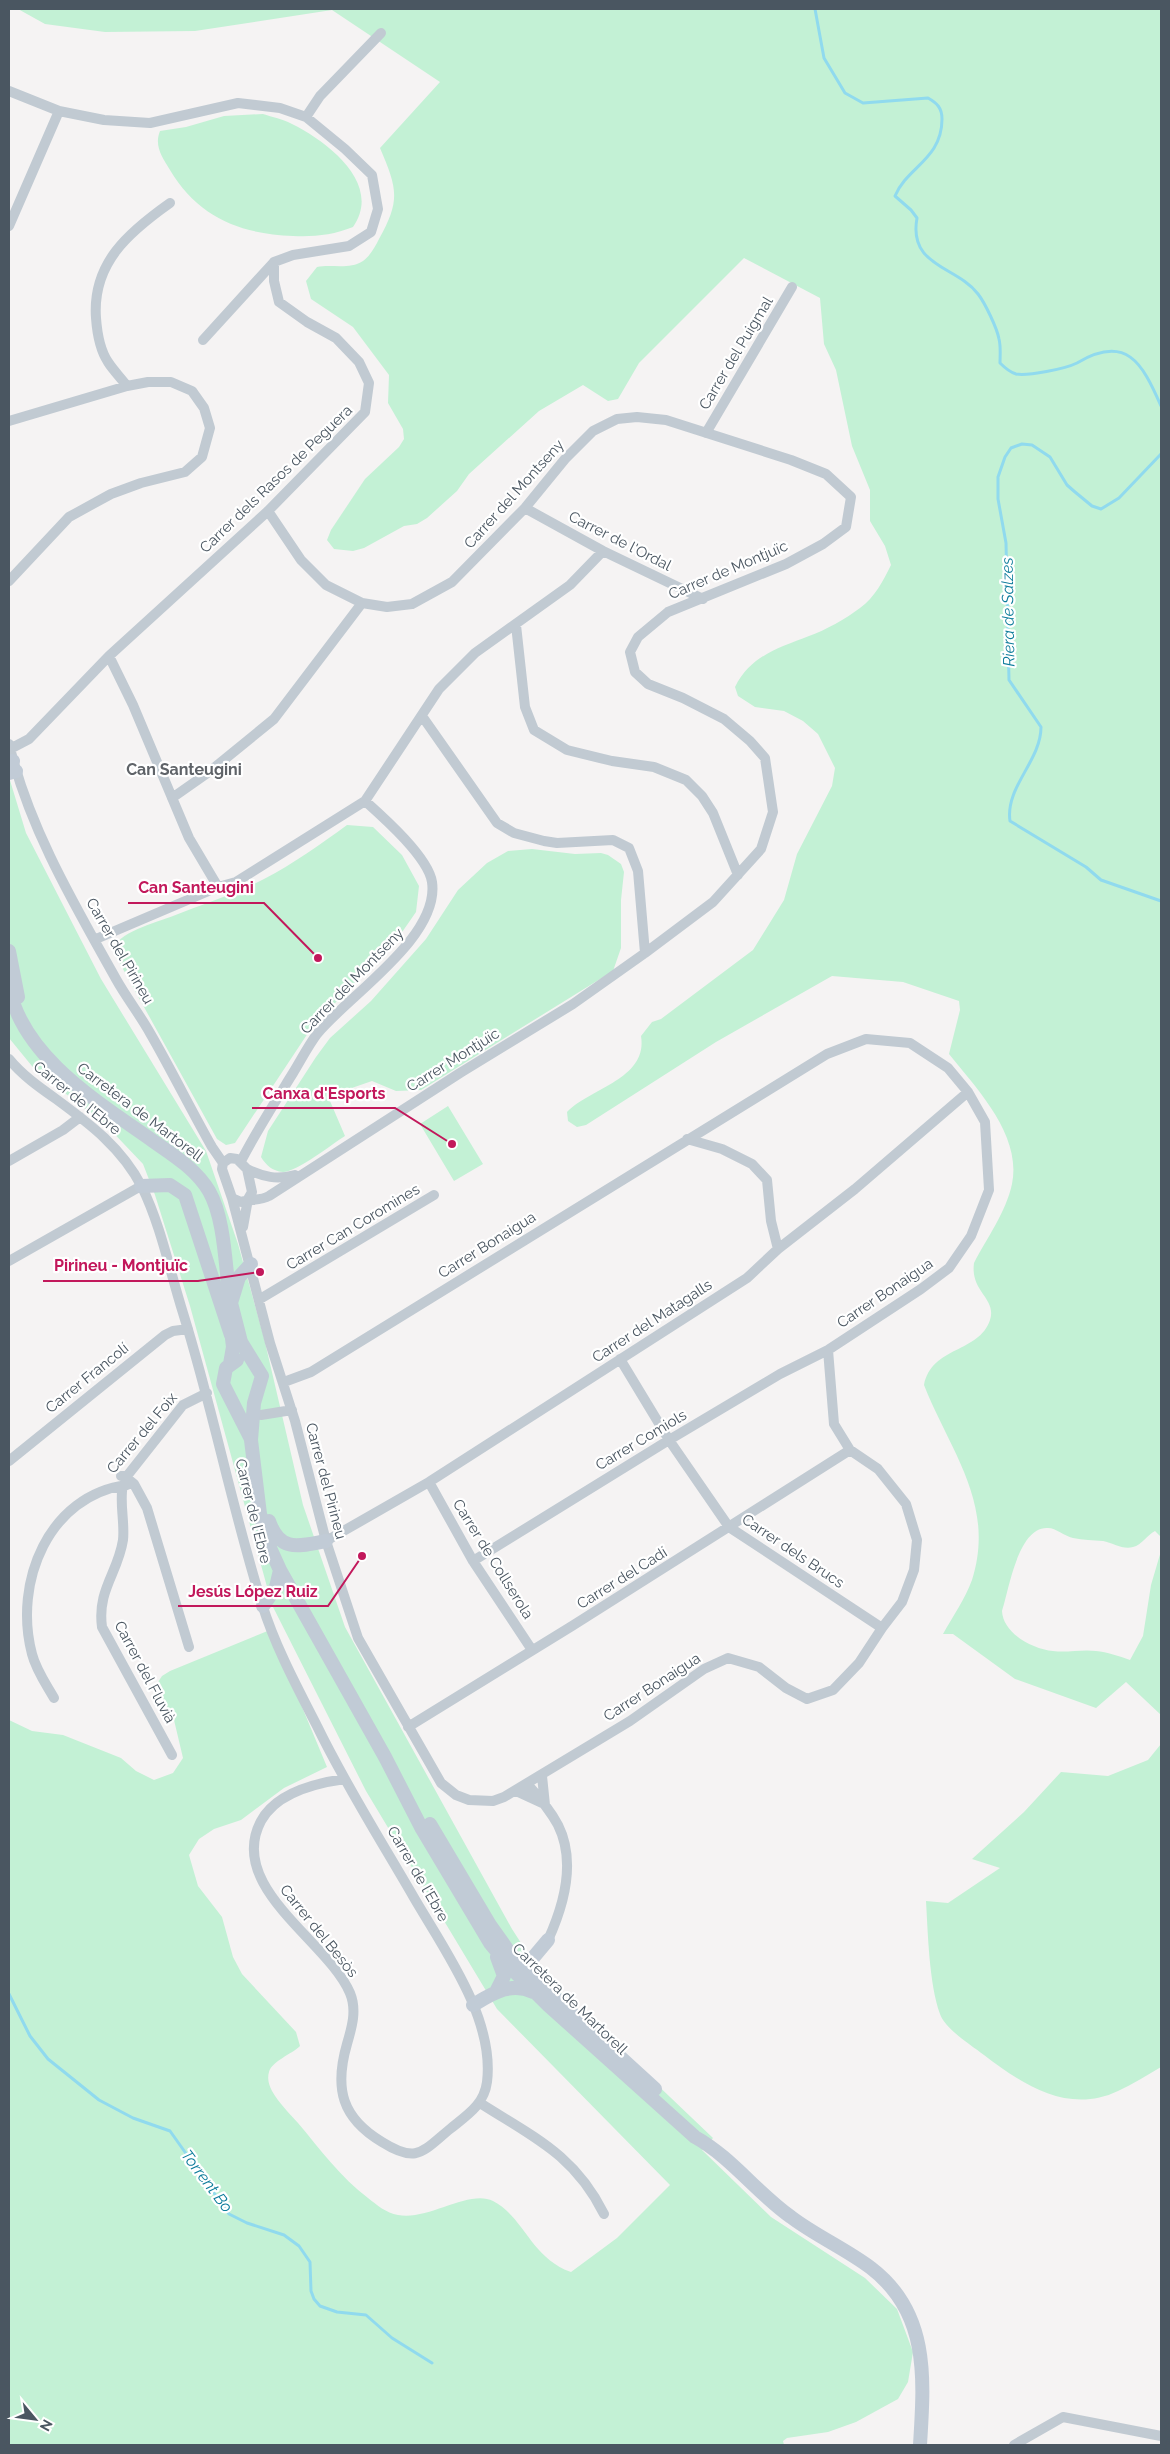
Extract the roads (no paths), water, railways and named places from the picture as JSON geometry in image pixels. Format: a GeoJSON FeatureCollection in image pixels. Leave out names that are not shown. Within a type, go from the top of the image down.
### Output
{"type":"FeatureCollection","features":[{"type":"Feature","properties":{"kind":"main road"},"geometry":{"type":"LineString","coordinates":[[9,951],[24,1024]]}},
{"type":"Feature","properties":{"kind":"main road","name":"Carretera de Martorell"},"geometry":{"type":"LineString","coordinates":[[9,988],[13,1008],[40,1048],[63,1074],[178,1159],[203,1183],[211,1196],[216,1211],[231,1303],[233,1347],[230,1364]]}},
{"type":"Feature","properties":{"kind":"main road"},"geometry":{"type":"LineString","coordinates":[[141,1186],[170,1184],[185,1195],[232,1335]]}},
{"type":"Feature","properties":{"kind":"main road"},"geometry":{"type":"LineString","coordinates":[[251,1264],[239,1277],[231,1303],[241,1342],[252,1362]]}},
{"type":"Feature","properties":{"kind":"main road"},"geometry":{"type":"LineString","coordinates":[[242,1359],[258,1366],[262,1376],[254,1403],[252,1440],[223,1379],[230,1364],[242,1359]]}},
{"type":"Feature","properties":{"kind":"main road"},"geometry":{"type":"LineString","coordinates":[[229,1394],[246,1398],[259,1389]]}},
{"type":"Feature","properties":{"kind":"main road","name":"Carretera de Martorell"},"geometry":{"type":"LineString","coordinates":[[252,1440],[262,1524],[280,1570],[385,1757],[414,1815],[493,1946],[538,1988],[548,2005],[695,2138],[709,2145],[790,2217],[871,2268],[900,2300],[917,2337],[922,2360],[920,2445]]}},
{"type":"Feature","properties":{"kind":"main road"},"geometry":{"type":"LineString","coordinates":[[257,1483],[272,1528],[280,1540],[293,1546],[326,1540]]}},
{"type":"Feature","properties":{"kind":"main road"},"geometry":{"type":"LineString","coordinates":[[263,1606],[276,1587],[280,1570]]}},
{"type":"Feature","properties":{"kind":"main road"},"geometry":{"type":"LineString","coordinates":[[385,1757],[426,1818],[490,1925],[510,1952],[533,1963]]}},
{"type":"Feature","properties":{"kind":"main road"},"geometry":{"type":"LineString","coordinates":[[548,1940],[533,1963],[529,1979],[543,1994],[548,2005]]}},
{"type":"Feature","properties":{"kind":"main road"},"geometry":{"type":"LineString","coordinates":[[493,1946],[509,1962],[533,1963]]}},
{"type":"Feature","properties":{"kind":"main road"},"geometry":{"type":"LineString","coordinates":[[493,1946],[503,1971],[503,1980],[497,1990]]}},
{"type":"Feature","properties":{"kind":"main road"},"geometry":{"type":"LineString","coordinates":[[533,1963],[538,1988],[634,2069],[709,2145]]}},
{"type":"Feature","properties":{"kind":"main road"},"geometry":{"type":"LineString","coordinates":[[473,2005],[497,1990],[538,1988]]}},
{"type":"Feature","properties":{"kind":"street"},"geometry":{"type":"LineString","coordinates":[[306,117],[320,96],[381,33]]}},
{"type":"Feature","properties":{"kind":"street"},"geometry":{"type":"LineString","coordinates":[[9,91],[59,111],[104,120],[150,123],[238,103],[280,108],[306,117],[345,149],[372,175],[378,209],[371,232],[348,246],[293,254],[274,262],[203,340]]}},
{"type":"Feature","properties":{"kind":"street"},"geometry":{"type":"LineString","coordinates":[[9,226],[59,111]]}},
{"type":"Feature","properties":{"kind":"street"},"geometry":{"type":"LineString","coordinates":[[127,386],[107,360],[97,330],[95,302],[102,271],[141,223],[170,203]]}},
{"type":"Feature","properties":{"kind":"street","name":"Carrer dels Rasos de Peguera"},"geometry":{"type":"LineString","coordinates":[[11,760],[110,656],[268,511],[365,412],[369,383],[359,362],[336,338],[307,322],[279,302],[274,281],[274,262]]}},
{"type":"Feature","properties":{"kind":"street","name":"Carrer del Puigmal"},"geometry":{"type":"LineString","coordinates":[[706,433],[792,287]]}},
{"type":"Feature","properties":{"kind":"street"},"geometry":{"type":"LineString","coordinates":[[9,421],[127,386],[148,382],[170,382],[192,391],[204,408],[210,428],[202,457],[185,472],[140,483],[111,494],[69,517],[9,580]]}},
{"type":"Feature","properties":{"kind":"street","name":"Carrer del Montseny"},"geometry":{"type":"LineString","coordinates":[[268,511],[301,560],[326,585],[362,603],[387,607],[412,604],[452,582],[526,508],[565,459],[593,431],[617,419],[637,416],[666,420],[706,433]]}},
{"type":"Feature","properties":{"kind":"street","name":"Carrer de Montjuïc"},"geometry":{"type":"LineString","coordinates":[[645,953],[713,902],[738,875],[761,849],[773,812],[765,758],[750,741],[724,719],[683,698],[648,684],[635,672],[630,652],[638,637],[668,612],[786,564],[823,544],[846,528],[851,497],[826,474],[791,460],[706,433]]}},
{"type":"Feature","properties":{"kind":"street","name":"Carrer de l'Ordal"},"geometry":{"type":"LineString","coordinates":[[526,508],[603,551],[703,599]]}},
{"type":"Feature","properties":{"kind":"street"},"geometry":{"type":"LineString","coordinates":[[96,939],[218,887],[236,882],[365,801],[439,689],[475,653],[570,586],[603,551]]}},
{"type":"Feature","properties":{"kind":"street"},"geometry":{"type":"LineString","coordinates":[[172,798],[209,772],[274,719],[362,603]]}},
{"type":"Feature","properties":{"kind":"street"},"geometry":{"type":"LineString","coordinates":[[516,625],[525,707],[534,730],[567,750],[612,761],[654,767],[686,780],[702,796],[713,813],[738,875]]}},
{"type":"Feature","properties":{"kind":"street"},"geometry":{"type":"LineString","coordinates":[[110,656],[133,705],[189,838],[218,887]]}},
{"type":"Feature","properties":{"kind":"street"},"geometry":{"type":"LineString","coordinates":[[422,716],[497,823],[514,832],[544,841],[557,843],[613,840],[629,848],[638,871],[645,953]]}},
{"type":"Feature","properties":{"kind":"street","name":"Carrer del Pirineu"},"geometry":{"type":"LineString","coordinates":[[11,760],[37,829],[116,979],[150,1033],[212,1147],[224,1163],[222,1169],[243,1233],[270,1342],[292,1410],[326,1540],[358,1638],[441,1783],[456,1795],[469,1800],[493,1801],[516,1791]]}},
{"type":"Feature","properties":{"kind":"street","name":"Carrer del Montseny"},"geometry":{"type":"LineString","coordinates":[[244,1165],[260,1124],[317,1034],[417,934],[432,902],[432,880],[420,859],[404,839],[365,801]]}},
{"type":"Feature","properties":{"kind":"street","name":"Carrer Montjuïc"},"geometry":{"type":"LineString","coordinates":[[248,1199],[264,1199],[305,1171],[573,1004],[645,953]]}},
{"type":"Feature","properties":{"kind":"street","name":"Carrer Bonaigua"},"geometry":{"type":"LineString","coordinates":[[284,1382],[311,1372],[827,1054],[866,1039],[910,1043],[948,1068],[968,1092],[985,1122],[989,1151],[989,1190],[972,1236],[949,1268],[921,1290],[828,1350],[834,1424],[850,1450],[878,1469],[906,1504],[917,1540],[914,1570],[902,1602],[859,1663],[832,1690],[807,1698],[786,1688],[759,1667],[728,1658],[704,1669],[630,1720],[516,1791]]}},
{"type":"Feature","properties":{"kind":"street","name":"Carrer de l'Ebre"},"geometry":{"type":"LineString","coordinates":[[9,1059],[34,1083],[80,1116],[115,1148],[141,1186],[153,1216],[207,1393],[263,1606],[315,1723],[345,1779],[453,1965],[473,2005],[488,2053],[488,2076],[485,2093],[480,2103]]}},
{"type":"Feature","properties":{"kind":"street","name":"Carrer del Matagalls"},"geometry":{"type":"LineString","coordinates":[[326,1540],[429,1482],[747,1278],[778,1249],[968,1092]]}},
{"type":"Feature","properties":{"kind":"street"},"geometry":{"type":"LineString","coordinates":[[9,1161],[63,1130],[80,1116]]}},
{"type":"Feature","properties":{"kind":"street"},"geometry":{"type":"LineString","coordinates":[[687,1139],[722,1149],[752,1164],[767,1180],[771,1221],[778,1249]]}},
{"type":"Feature","properties":{"kind":"street"},"geometry":{"type":"LineString","coordinates":[[224,1163],[233,1158],[260,1175],[273,1178],[284,1178],[305,1171]]}},
{"type":"Feature","properties":{"kind":"street","name":"Carrer del Pirineu"},"geometry":{"type":"LineString","coordinates":[[243,1233],[243,1221],[252,1188],[244,1165]]}},
{"type":"Feature","properties":{"kind":"street"},"geometry":{"type":"LineString","coordinates":[[9,1261],[141,1186]]}},
{"type":"Feature","properties":{"kind":"street","name":"Carrer Can Coromines"},"geometry":{"type":"LineString","coordinates":[[260,1299],[434,1195]]}},
{"type":"Feature","properties":{"kind":"street"},"geometry":{"type":"LineString","coordinates":[[232,1198],[241,1202],[248,1199]]}},
{"type":"Feature","properties":{"kind":"street","name":"Carrer Francolí"},"geometry":{"type":"LineString","coordinates":[[9,1461],[165,1335],[173,1331],[188,1329]]}},
{"type":"Feature","properties":{"kind":"street","name":"Carrer Comiols"},"geometry":{"type":"LineString","coordinates":[[473,1561],[780,1374],[828,1350]]}},
{"type":"Feature","properties":{"kind":"street","name":"Carrer dels Brucs"},"geometry":{"type":"LineString","coordinates":[[620,1359],[669,1440],[730,1527],[882,1628]]}},
{"type":"Feature","properties":{"kind":"street","name":"Carrer del Foix"},"geometry":{"type":"LineString","coordinates":[[54,1698],[37,1667],[28,1633],[30,1592],[38,1554],[47,1537],[69,1512],[86,1498],[125,1481],[183,1405],[207,1393]]}},
{"type":"Feature","properties":{"kind":"street"},"geometry":{"type":"LineString","coordinates":[[261,1415],[292,1410]]}},
{"type":"Feature","properties":{"kind":"street","name":"Carrer del Cadí"},"geometry":{"type":"LineString","coordinates":[[408,1728],[850,1450]]}},
{"type":"Feature","properties":{"kind":"street"},"geometry":{"type":"LineString","coordinates":[[125,1481],[141,1494],[147,1508],[189,1647]]}},
{"type":"Feature","properties":{"kind":"street","name":"Carrer del Fluvià"},"geometry":{"type":"LineString","coordinates":[[125,1481],[121,1493],[124,1516],[122,1542],[103,1594],[100,1609],[102,1626],[172,1755]]}},
{"type":"Feature","properties":{"kind":"street","name":"Carrer de Collserola"},"geometry":{"type":"LineString","coordinates":[[429,1482],[473,1561],[532,1650]]}},
{"type":"Feature","properties":{"kind":"street"},"geometry":{"type":"LineString","coordinates":[[542,1776],[545,1804]]}},
{"type":"Feature","properties":{"kind":"street","name":"Carrer del Besòs"},"geometry":{"type":"LineString","coordinates":[[345,1779],[308,1787],[276,1805],[260,1823],[255,1846],[258,1871],[268,1892],[345,1983],[351,1996],[353,2018],[340,2077],[346,2109],[367,2132],[399,2152],[411,2155],[425,2149],[480,2103]]}},
{"type":"Feature","properties":{"kind":"street"},"geometry":{"type":"LineString","coordinates":[[528,1785],[545,1804],[559,1826],[566,1858],[565,1892],[548,1940]]}},
{"type":"Feature","properties":{"kind":"street"},"geometry":{"type":"LineString","coordinates":[[516,1791],[545,1804]]}},
{"type":"Feature","properties":{"kind":"street"},"geometry":{"type":"LineString","coordinates":[[480,2103],[557,2152],[592,2190],[604,2214]]}},
{"type":"Feature","properties":{"kind":"street"},"geometry":{"type":"LineString","coordinates":[[1014,2445],[1063,2417],[1161,2436]]}},
{"type":"Feature","properties":{"kind":"waterway","name":"Riera de Salzes"},"geometry":{"type":"LineString","coordinates":[[815,9],[824,58],[845,93],[863,103],[928,98],[940,109],[942,119],[936,144],[923,162],[907,177],[895,196],[917,218],[916,234],[920,247],[927,256],[969,285],[981,298],[998,334],[1000,363],[1013,373],[1029,374],[1064,368],[1108,351],[1120,352],[1130,357],[1139,365],[1161,406]]}},
{"type":"Feature","properties":{"kind":"waterway","name":"Riera de Salzes"},"geometry":{"type":"LineString","coordinates":[[1161,454],[1119,498],[1101,509],[1092,506],[1067,485],[1050,457],[1032,445],[1022,444],[1011,448],[1005,457],[998,477],[998,499],[1006,543],[1009,680],[1041,727],[1035,751],[1013,797],[1010,821],[1086,867],[1101,880],[1161,901]]}},
{"type":"Feature","properties":{"kind":"waterway","name":"Torrent Bo"},"geometry":{"type":"LineString","coordinates":[[9,1994],[30,2036],[48,2059],[99,2100],[133,2118],[170,2131],[229,2214],[247,2223],[284,2235],[299,2246],[310,2262],[311,2291],[314,2299],[320,2306],[337,2312],[366,2315],[392,2338],[432,2363]]}},
{"type":"Feature","properties":{"kind":"place","name":"Can Santeugini"},"geometry":{"type":"Point","coordinates":[318,958]}},
{"type":"Feature","properties":{"kind":"place","name":"Canxa d'Esports"},"geometry":{"type":"Point","coordinates":[452,1144]}},
{"type":"Feature","properties":{"kind":"place","name":"Pirineu - Montjuïc"},"geometry":{"type":"Point","coordinates":[260,1272]}},
{"type":"Feature","properties":{"kind":"place","name":"Jesús López Ruiz"},"geometry":{"type":"Point","coordinates":[362,1556]}},
{"type":"Feature","properties":{"kind":"district","name":"Can Santeugini"},"geometry":{"type":"Point","coordinates":[184,769]}}]}
